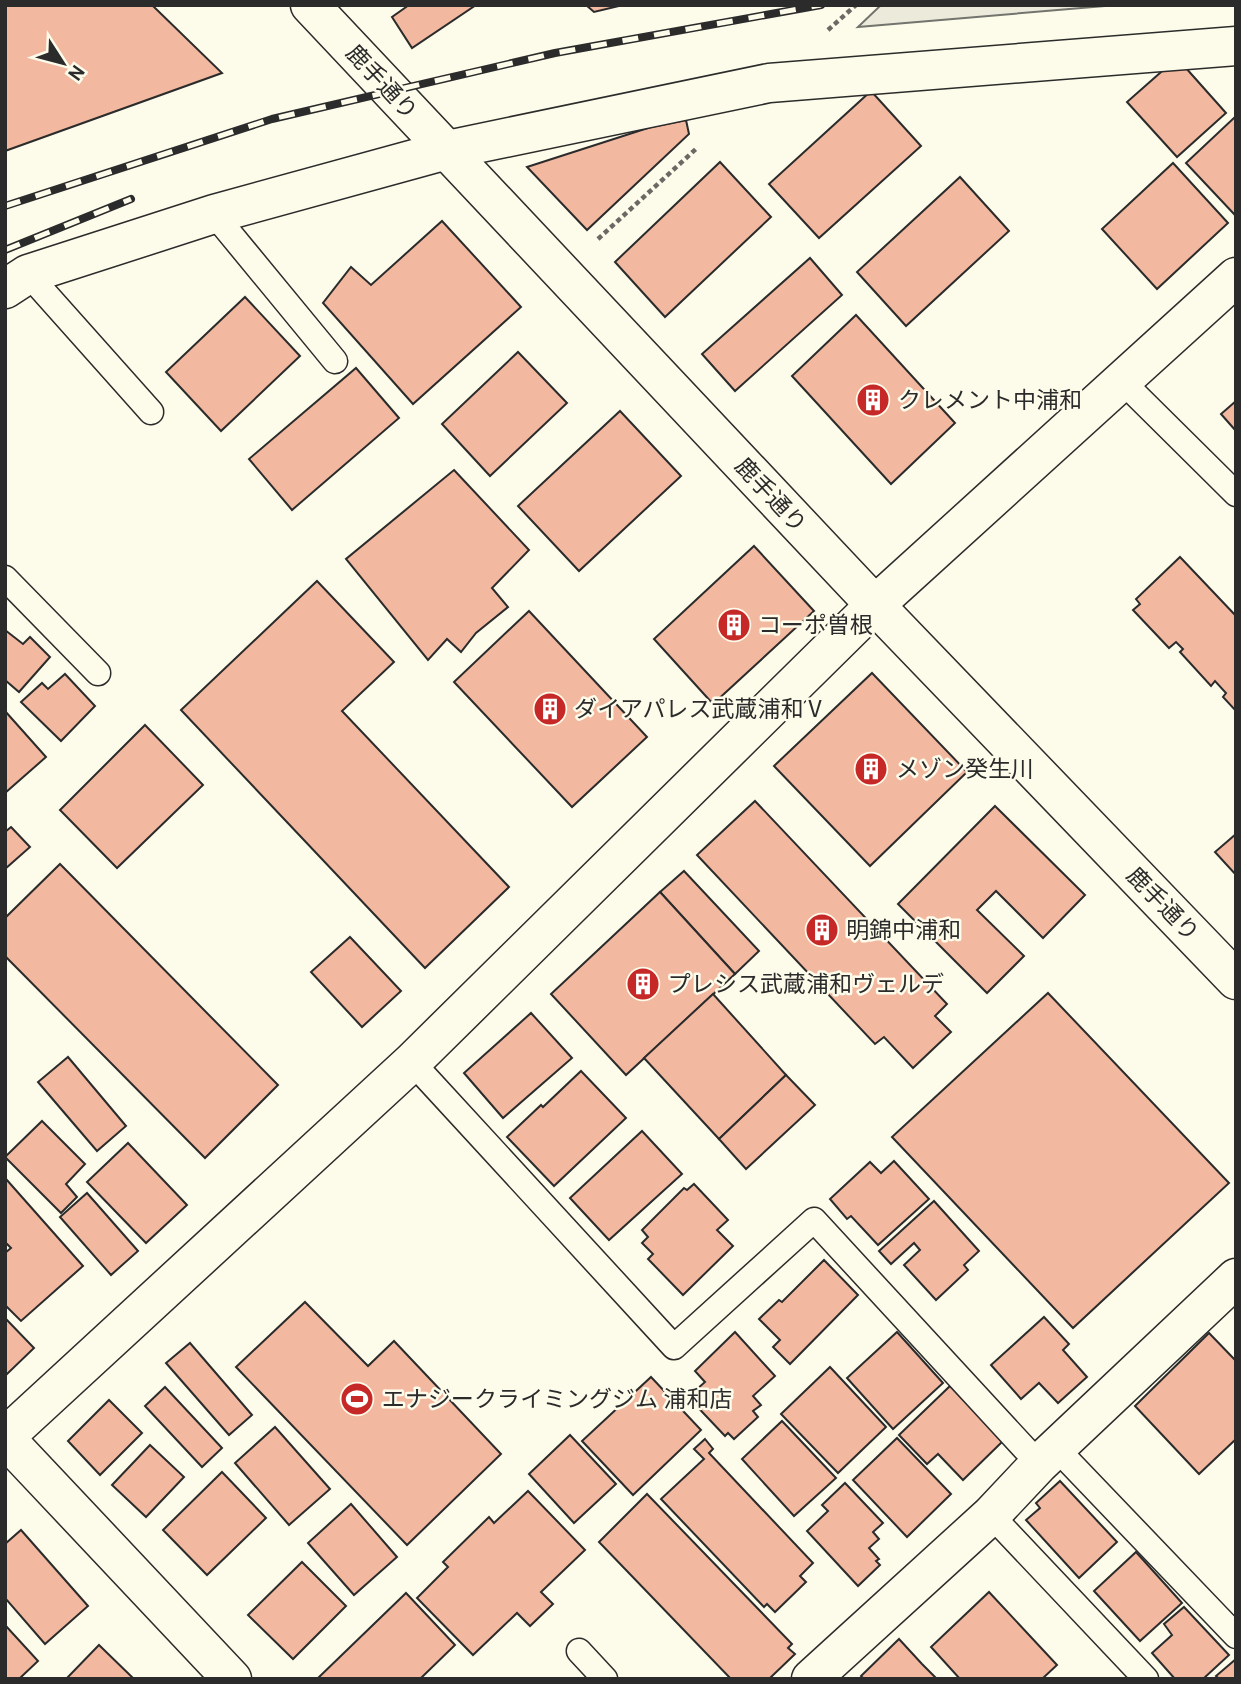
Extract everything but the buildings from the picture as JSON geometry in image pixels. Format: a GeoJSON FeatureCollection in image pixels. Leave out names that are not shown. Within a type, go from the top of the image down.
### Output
{"type":"FeatureCollection","features":[{"type":"Feature","properties":{"kind":"street","name":"鹿手通り"},"geometry":{"type":"LineString","coordinates":[[310,5],[875,605],[1236,980]]}},
{"type":"Feature","properties":{"kind":"street"},"geometry":{"type":"LineString","coordinates":[[17,281],[214,214],[447,150],[769,83],[1236,46]]}},
{"type":"Feature","properties":{"kind":"street"},"geometry":{"type":"LineString","coordinates":[[232,1679],[5,1437],[412,1062],[875,605],[1236,277]]}},
{"type":"Feature","properties":{"kind":"street"},"geometry":{"type":"LineString","coordinates":[[821,1675],[1236,1278]]}},
{"type":"Feature","properties":{"kind":"lane"},"geometry":{"type":"LineString","coordinates":[[214,214],[335,361]]}},
{"type":"Feature","properties":{"kind":"lane"},"geometry":{"type":"LineString","coordinates":[[17,281],[151,412]]}},
{"type":"Feature","properties":{"kind":"lane"},"geometry":{"type":"LineString","coordinates":[[1122,381],[1236,494]]}},
{"type":"Feature","properties":{"kind":"lane"},"geometry":{"type":"LineString","coordinates":[[5,579],[98,673]]}},
{"type":"Feature","properties":{"kind":"lane"},"geometry":{"type":"LineString","coordinates":[[412,1062],[674,1347],[814,1220],[1047,1456],[1236,1636]]}},
{"type":"Feature","properties":{"kind":"lane"},"geometry":{"type":"LineString","coordinates":[[991,1515],[1146,1679]]}},
{"type":"Feature","properties":{"kind":"lane"},"geometry":{"type":"LineString","coordinates":[[579,1651],[605,1679]]}},
{"type":"Feature","properties":{"kind":"shaded area"},"geometry":{"type":"Polygon","coordinates":[[[881,5],[1117,5],[858,27],[881,5]]]}},
{"type":"Feature","properties":{"kind":"railway"},"geometry":{"type":"LineString","coordinates":[[5,206],[272,119],[555,53],[821,5]]}},
{"type":"Feature","properties":{"kind":"railway"},"geometry":{"type":"LineString","coordinates":[[5,250],[131,199]]}},
{"type":"Feature","properties":{"kind":"place","name":"クレメント中浦和"},"geometry":{"type":"Point","coordinates":[873,400]}},
{"type":"Feature","properties":{"kind":"place","name":"コーポ曽根"},"geometry":{"type":"Point","coordinates":[734,625]}},
{"type":"Feature","properties":{"kind":"place","name":"ダイアパレス武蔵浦和Ⅴ"},"geometry":{"type":"Point","coordinates":[550,709]}},
{"type":"Feature","properties":{"kind":"place","name":"メゾン癸生川"},"geometry":{"type":"Point","coordinates":[871,769]}},
{"type":"Feature","properties":{"kind":"place","name":"明錦中浦和"},"geometry":{"type":"Point","coordinates":[822,930]}},
{"type":"Feature","properties":{"kind":"place","name":"プレシス武蔵浦和ヴェルデ"},"geometry":{"type":"Point","coordinates":[643,984]}},
{"type":"Feature","properties":{"kind":"place","name":"エナジークライミングジム 浦和店"},"geometry":{"type":"Point","coordinates":[357,1399]}}]}
